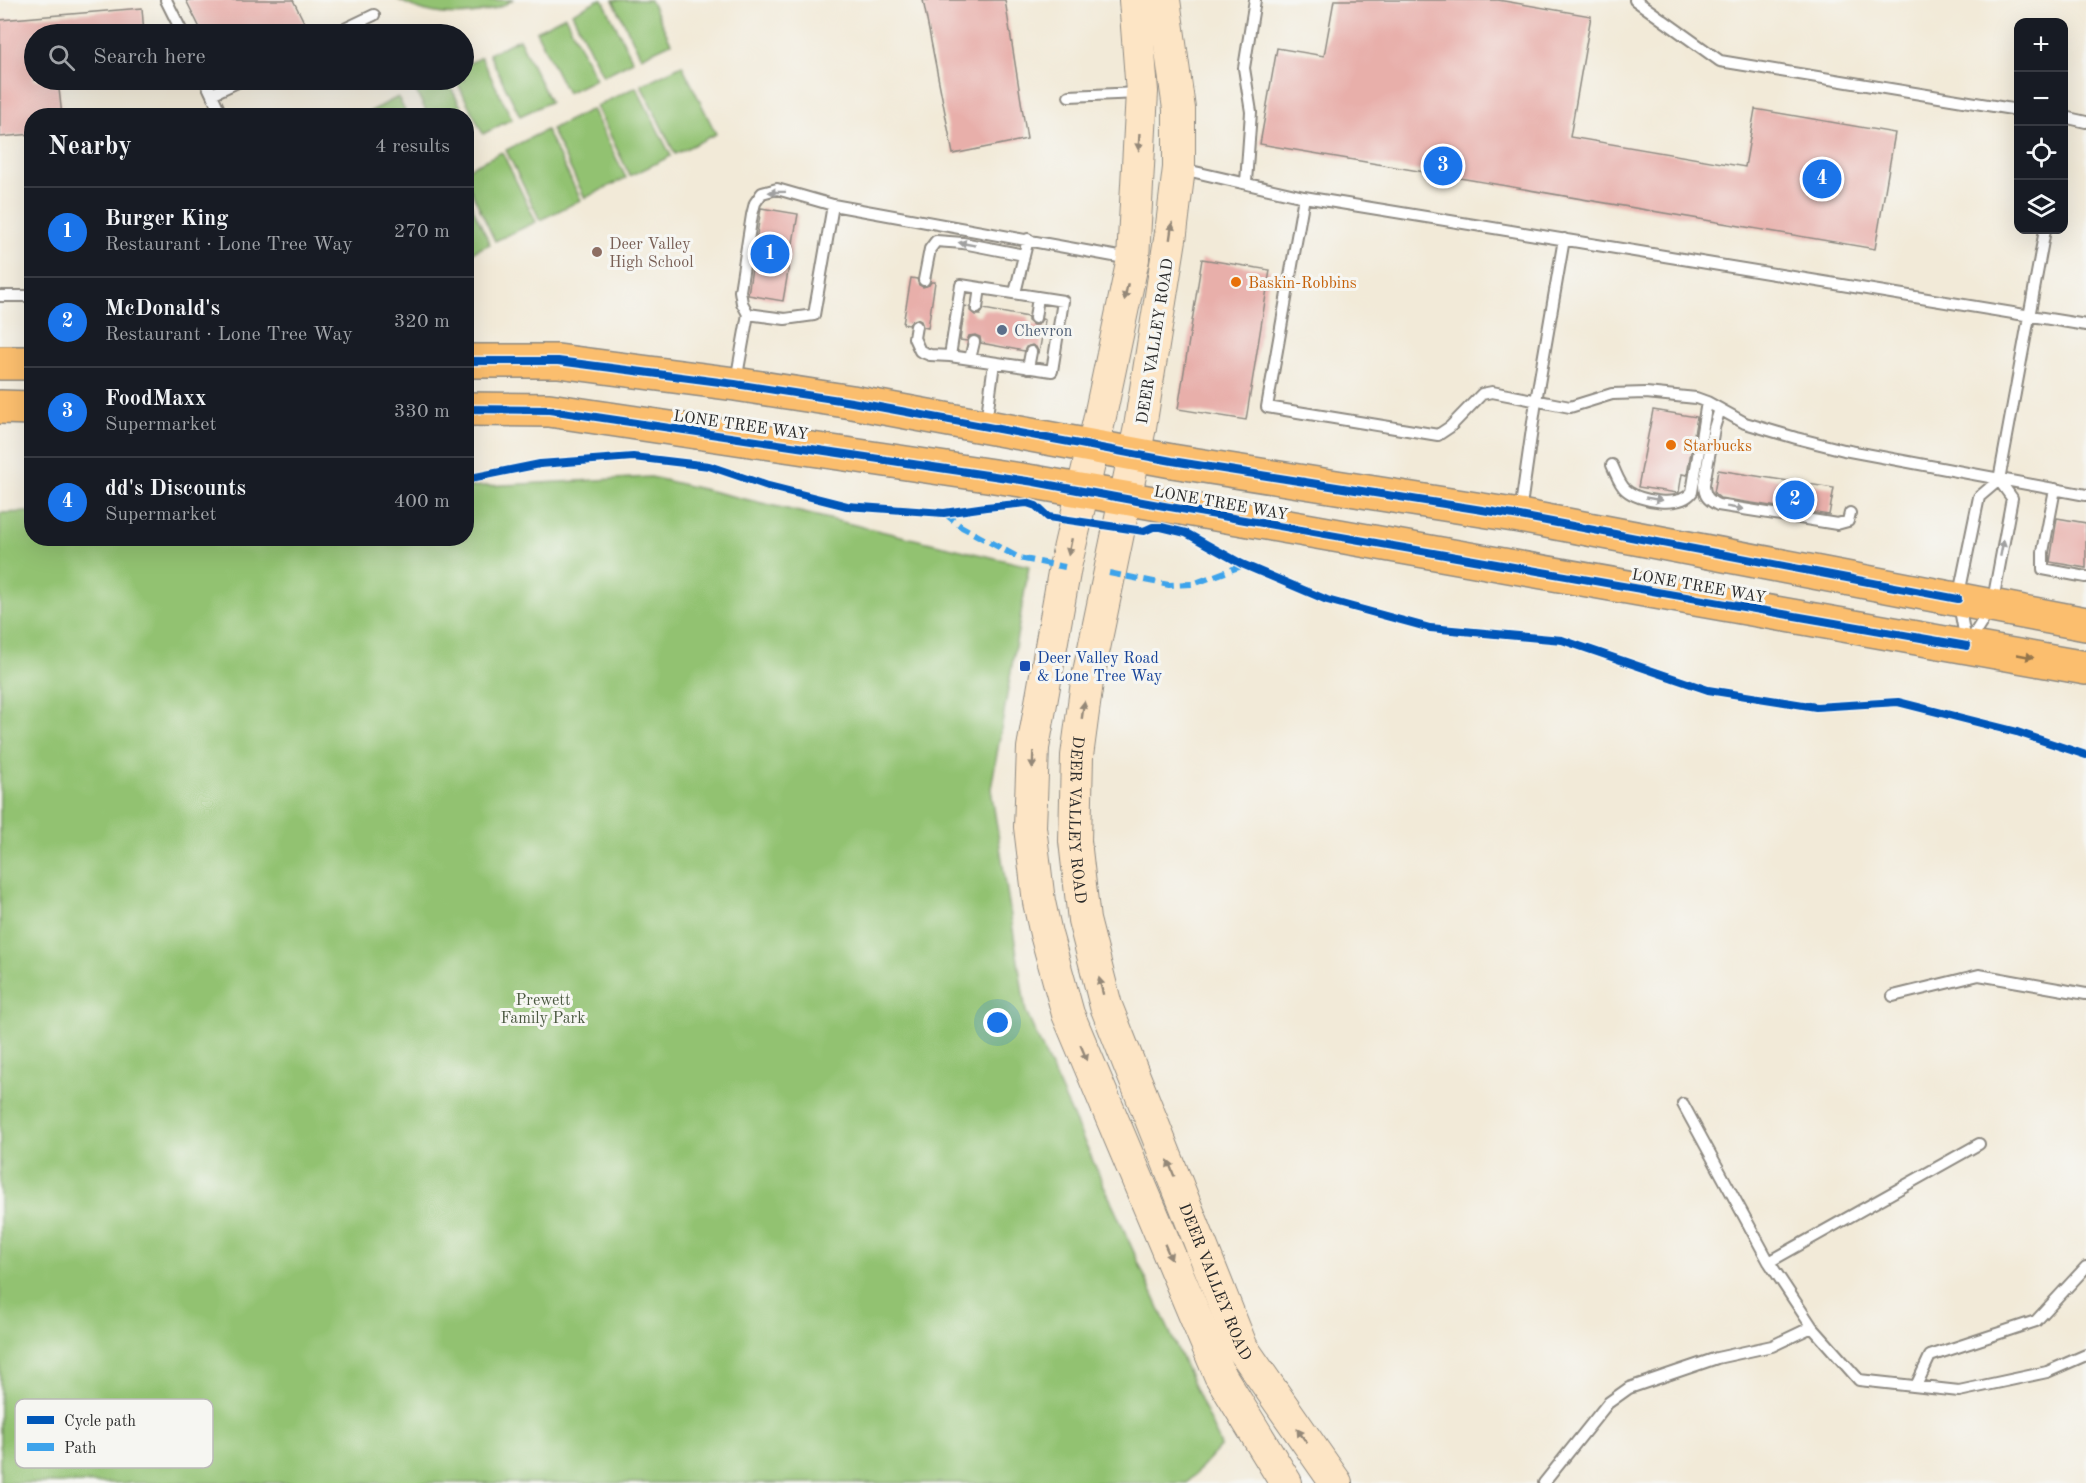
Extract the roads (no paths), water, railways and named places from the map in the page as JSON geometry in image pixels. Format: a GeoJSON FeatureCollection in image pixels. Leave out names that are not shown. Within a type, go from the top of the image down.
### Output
{"type":"FeatureCollection","features":[{"type":"Feature","properties":{"kind":"main road","name":"DEER VALLEY ROAD"},"geometry":{"type":"LineString","coordinates":[[1135,0],[1142,92],[1133,259],[1065,567],[1033,748],[1030,827],[1044,923],[1068,1014],[1220,1375],[1286,1483]]}},
{"type":"Feature","properties":{"kind":"main road"},"geometry":{"type":"LineString","coordinates":[[1135,0],[1150,31],[1156,55],[1160,133],[1168,155],[1179,168]]}},
{"type":"Feature","properties":{"kind":"main road","name":"DEER VALLEY ROAD"},"geometry":{"type":"LineString","coordinates":[[1164,0],[1179,109],[1179,168],[1171,232],[1134,454],[1088,678],[1077,756],[1075,841],[1084,920],[1106,1006],[1242,1348],[1336,1483]]}},
{"type":"Feature","properties":{"kind":"main road","name":"LONE TREE WAY"},"geometry":{"type":"LineString","coordinates":[[474,362],[558,361],[852,402],[1134,454],[1520,516],[2086,624]]}},
{"type":"Feature","properties":{"kind":"main road"},"geometry":{"type":"LineString","coordinates":[[0,363],[24,363]]}},
{"type":"Feature","properties":{"kind":"main road"},"geometry":{"type":"LineString","coordinates":[[0,407],[24,408]]}},
{"type":"Feature","properties":{"kind":"main road","name":"LONE TREE WAY"},"geometry":{"type":"LineString","coordinates":[[474,409],[549,410],[1011,478],[2086,668]]}},
{"type":"Feature","properties":{"kind":"lane"},"geometry":{"type":"LineString","coordinates":[[166,0],[178,24]]}},
{"type":"Feature","properties":{"kind":"lane"},"geometry":{"type":"LineString","coordinates":[[1246,182],[1251,112],[1244,68],[1255,0]]}},
{"type":"Feature","properties":{"kind":"lane"},"geometry":{"type":"LineString","coordinates":[[1635,0],[1720,61],[2014,109]]}},
{"type":"Feature","properties":{"kind":"lane"},"geometry":{"type":"LineString","coordinates":[[355,24],[374,15]]}},
{"type":"Feature","properties":{"kind":"lane"},"geometry":{"type":"LineString","coordinates":[[210,90],[218,108]]}},
{"type":"Feature","properties":{"kind":"lane"},"geometry":{"type":"LineString","coordinates":[[212,94],[221,90]]}},
{"type":"Feature","properties":{"kind":"lane"},"geometry":{"type":"LineString","coordinates":[[1069,96],[1142,92]]}},
{"type":"Feature","properties":{"kind":"lane"},"geometry":{"type":"LineString","coordinates":[[2068,119],[2086,122]]}},
{"type":"Feature","properties":{"kind":"lane"},"geometry":{"type":"LineString","coordinates":[[1179,168],[1304,197],[2086,324]]}},
{"type":"Feature","properties":{"kind":"lane"},"geometry":{"type":"LineString","coordinates":[[735,384],[748,314],[742,303],[740,291],[752,215],[755,203],[762,193],[777,189],[833,205],[1133,259]]}},
{"type":"Feature","properties":{"kind":"lane"},"geometry":{"type":"LineString","coordinates":[[1304,197],[1267,407],[1438,435],[1450,428],[1482,394],[1492,392],[1570,407],[1612,394],[1646,393],[1696,398],[1745,423],[1844,450],[2086,495]]}},
{"type":"Feature","properties":{"kind":"lane"},"geometry":{"type":"LineString","coordinates":[[748,314],[785,319],[814,315],[833,205]]}},
{"type":"Feature","properties":{"kind":"lane"},"geometry":{"type":"LineString","coordinates":[[1967,646],[1958,599],[1979,497],[1999,480],[2044,234]]}},
{"type":"Feature","properties":{"kind":"lane"},"geometry":{"type":"LineString","coordinates":[[1014,293],[1028,239]]}},
{"type":"Feature","properties":{"kind":"lane"},"geometry":{"type":"LineString","coordinates":[[1520,516],[1536,400],[1564,240]]}},
{"type":"Feature","properties":{"kind":"lane"},"geometry":{"type":"LineString","coordinates":[[924,280],[930,249],[936,241],[963,243],[1024,255]]}},
{"type":"Feature","properties":{"kind":"lane"},"geometry":{"type":"LineString","coordinates":[[916,326],[914,338],[920,351],[930,355],[1052,371],[1063,301],[961,285],[950,356]]}},
{"type":"Feature","properties":{"kind":"lane"},"geometry":{"type":"LineString","coordinates":[[978,308],[980,288]]}},
{"type":"Feature","properties":{"kind":"lane"},"geometry":{"type":"LineString","coordinates":[[0,296],[24,296]]}},
{"type":"Feature","properties":{"kind":"lane"},"geometry":{"type":"LineString","coordinates":[[1035,318],[1038,297]]}},
{"type":"Feature","properties":{"kind":"lane"},"geometry":{"type":"LineString","coordinates":[[970,359],[974,342]]}},
{"type":"Feature","properties":{"kind":"lane"},"geometry":{"type":"LineString","coordinates":[[1028,368],[1031,352]]}},
{"type":"Feature","properties":{"kind":"lane"},"geometry":{"type":"LineString","coordinates":[[986,426],[994,363]]}},
{"type":"Feature","properties":{"kind":"lane"},"geometry":{"type":"LineString","coordinates":[[1612,465],[1622,486],[1636,496],[1670,502],[1688,497],[1692,492],[1707,402]]}},
{"type":"Feature","properties":{"kind":"lane"},"geometry":{"type":"LineString","coordinates":[[1720,409],[1713,428],[1704,484],[1704,494],[1709,500],[1718,505],[1837,524],[1848,521],[1850,513]]}},
{"type":"Feature","properties":{"kind":"lane"},"geometry":{"type":"LineString","coordinates":[[1967,646],[1992,606],[2012,498],[1999,480]]}},
{"type":"Feature","properties":{"kind":"lane"},"geometry":{"type":"LineString","coordinates":[[2055,489],[2043,552],[2043,569],[2086,577]]}},
{"type":"Feature","properties":{"kind":"lane"},"geometry":{"type":"LineString","coordinates":[[1893,996],[1979,975],[2086,994]]}},
{"type":"Feature","properties":{"kind":"lane"},"geometry":{"type":"LineString","coordinates":[[1683,1104],[1769,1262],[1812,1327],[1859,1380],[1959,1390],[2047,1372],[2086,1355]]}},
{"type":"Feature","properties":{"kind":"lane"},"geometry":{"type":"LineString","coordinates":[[1769,1262],[1979,1144]]}},
{"type":"Feature","properties":{"kind":"lane"},"geometry":{"type":"LineString","coordinates":[[1916,1386],[1930,1356],[2036,1321],[2086,1267]]}},
{"type":"Feature","properties":{"kind":"lane"},"geometry":{"type":"LineString","coordinates":[[1544,1483],[1608,1403],[1629,1388],[1717,1358],[1772,1346],[1812,1327]]}},
{"type":"Feature","properties":{"kind":"place","name":"FoodMaxx"},"geometry":{"type":"Point","coordinates":[1443,166]}},
{"type":"Feature","properties":{"kind":"place","name":"dd's Discounts"},"geometry":{"type":"Point","coordinates":[1822,179]}},
{"type":"Feature","properties":{"kind":"place","name":"Deer Valley High School"},"geometry":{"type":"Point","coordinates":[597,252]}},
{"type":"Feature","properties":{"kind":"place","name":"Burger King"},"geometry":{"type":"Point","coordinates":[770,254]}},
{"type":"Feature","properties":{"kind":"place","name":"Baskin-Robbins"},"geometry":{"type":"Point","coordinates":[1236,282]}},
{"type":"Feature","properties":{"kind":"place","name":"Chevron"},"geometry":{"type":"Point","coordinates":[1002,330]}},
{"type":"Feature","properties":{"kind":"place","name":"Starbucks"},"geometry":{"type":"Point","coordinates":[1671,445]}},
{"type":"Feature","properties":{"kind":"place","name":"McDonald's"},"geometry":{"type":"Point","coordinates":[1795,500]}},
{"type":"Feature","properties":{"kind":"place","name":"Deer Valley Road & Lone Tree Way"},"geometry":{"type":"Point","coordinates":[1025,666]}},
{"type":"Feature","properties":{"kind":"park label","name":"Prewett Family Park"},"geometry":{"type":"Point","coordinates":[543,1008]}}]}
